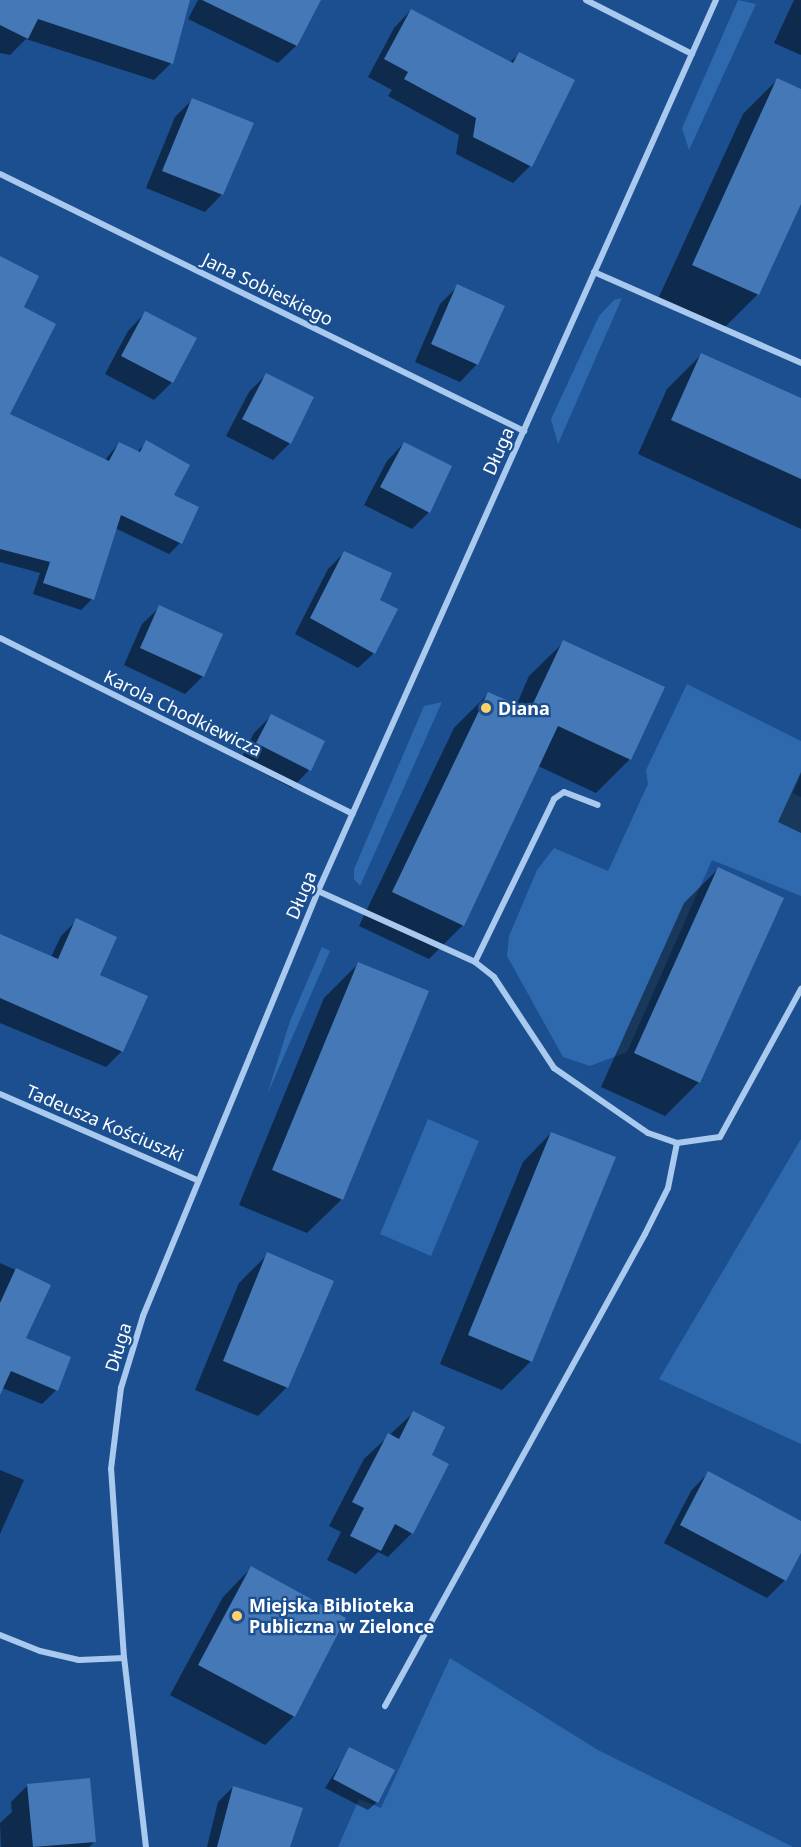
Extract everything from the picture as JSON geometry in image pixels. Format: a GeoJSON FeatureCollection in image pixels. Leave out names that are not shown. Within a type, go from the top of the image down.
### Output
{"type":"FeatureCollection","features":[{"type":"Feature","properties":{"kind":"street"},"geometry":{"type":"LineString","coordinates":[[586,0],[692,54]]}},
{"type":"Feature","properties":{"kind":"street","name":"Długa"},"geometry":{"type":"LineString","coordinates":[[146,1847],[124,1658],[112,1522],[115,1422],[143,1316],[197,1180],[318,891],[716,0]]}},
{"type":"Feature","properties":{"kind":"street","name":"Jana Sobieskiego"},"geometry":{"type":"LineString","coordinates":[[0,174],[524,430]]}},
{"type":"Feature","properties":{"kind":"street"},"geometry":{"type":"LineString","coordinates":[[594,272],[801,363]]}},
{"type":"Feature","properties":{"kind":"street","name":"Karola Chodkiewicza"},"geometry":{"type":"LineString","coordinates":[[0,638],[353,814]]}},
{"type":"Feature","properties":{"kind":"street"},"geometry":{"type":"LineString","coordinates":[[476,962],[554,799],[564,792],[598,805]]}},
{"type":"Feature","properties":{"kind":"street"},"geometry":{"type":"LineString","coordinates":[[318,891],[476,962],[494,977],[554,1068],[648,1133],[677,1143],[720,1137],[801,989]]}},
{"type":"Feature","properties":{"kind":"street","name":"Tadeusza Kościuszki"},"geometry":{"type":"LineString","coordinates":[[0,1094],[197,1180]]}},
{"type":"Feature","properties":{"kind":"street"},"geometry":{"type":"LineString","coordinates":[[385,1706],[645,1234],[668,1188],[677,1143]]}},
{"type":"Feature","properties":{"kind":"street"},"geometry":{"type":"LineString","coordinates":[[0,1635],[61,1657],[79,1660],[124,1658]]}},
{"type":"Feature","properties":{"kind":"shaded area"},"geometry":{"type":"Polygon","coordinates":[[[738,0],[756,4],[689,150],[682,128],[738,0]]]}},
{"type":"Feature","properties":{"kind":"shaded area"},"geometry":{"type":"Polygon","coordinates":[[[622,298],[558,444],[551,419],[599,316],[614,300],[622,298]]]}},
{"type":"Feature","properties":{"kind":"shaded area"},"geometry":{"type":"Polygon","coordinates":[[[687,684],[801,741],[801,774],[793,793],[801,797],[801,896],[712,860],[627,1052],[590,1066],[563,1057],[507,956],[509,936],[537,870],[554,848],[608,871],[648,784],[646,770],[687,684]]]}},
{"type":"Feature","properties":{"kind":"shaded area"},"geometry":{"type":"Polygon","coordinates":[[[442,702],[360,886],[354,879],[354,869],[424,706],[442,702]]]}},
{"type":"Feature","properties":{"kind":"shaded area"},"geometry":{"type":"Polygon","coordinates":[[[322,947],[330,951],[267,1095],[290,1021],[322,947]]]}},
{"type":"Feature","properties":{"kind":"shaded area"},"geometry":{"type":"Polygon","coordinates":[[[428,1119],[479,1141],[431,1256],[380,1234],[428,1119]]]}},
{"type":"Feature","properties":{"kind":"shaded area"},"geometry":{"type":"Polygon","coordinates":[[[801,1139],[801,1444],[659,1379],[801,1139]]]}},
{"type":"Feature","properties":{"kind":"shaded area"},"geometry":{"type":"Polygon","coordinates":[[[450,1658],[598,1750],[793,1847],[338,1847],[359,1799],[381,1808],[450,1658]]]}},
{"type":"Feature","properties":{"kind":"building"},"geometry":{"type":"Polygon","coordinates":[[[0,0],[190,0],[173,64],[38,19],[28,39],[0,25],[0,0]]]}},
{"type":"Feature","properties":{"kind":"building"},"geometry":{"type":"Polygon","coordinates":[[[202,0],[321,0],[297,46],[202,0]]]}},
{"type":"Feature","properties":{"kind":"building"},"geometry":{"type":"Polygon","coordinates":[[[411,9],[513,63],[519,52],[575,80],[532,167],[473,137],[476,118],[404,79],[408,72],[384,59],[411,9]]]}},
{"type":"Feature","properties":{"kind":"building"},"geometry":{"type":"Polygon","coordinates":[[[777,78],[801,89],[801,204],[759,295],[692,265],[777,78]]]}},
{"type":"Feature","properties":{"kind":"building"},"geometry":{"type":"Polygon","coordinates":[[[192,98],[254,123],[223,195],[162,171],[192,98]]]}},
{"type":"Feature","properties":{"kind":"building"},"geometry":{"type":"Polygon","coordinates":[[[0,256],[39,276],[24,307],[56,324],[10,414],[109,461],[119,442],[140,452],[146,440],[190,465],[174,495],[199,507],[182,544],[121,515],[94,600],[43,583],[50,562],[0,549],[0,256]]]}},
{"type":"Feature","properties":{"kind":"building"},"geometry":{"type":"Polygon","coordinates":[[[457,284],[505,306],[478,365],[431,344],[457,284]]]}},
{"type":"Feature","properties":{"kind":"building"},"geometry":{"type":"Polygon","coordinates":[[[145,311],[197,338],[173,383],[121,356],[145,311]]]}},
{"type":"Feature","properties":{"kind":"building"},"geometry":{"type":"Polygon","coordinates":[[[701,353],[801,398],[801,479],[671,420],[701,353]]]}},
{"type":"Feature","properties":{"kind":"building"},"geometry":{"type":"Polygon","coordinates":[[[266,373],[314,397],[291,444],[242,419],[266,373]]]}},
{"type":"Feature","properties":{"kind":"building"},"geometry":{"type":"Polygon","coordinates":[[[404,442],[452,466],[430,513],[380,487],[404,442]]]}},
{"type":"Feature","properties":{"kind":"building"},"geometry":{"type":"Polygon","coordinates":[[[344,551],[392,573],[380,600],[398,609],[375,654],[310,618],[344,551]]]}},
{"type":"Feature","properties":{"kind":"building"},"geometry":{"type":"Polygon","coordinates":[[[159,605],[223,634],[204,677],[140,648],[159,605]]]}},
{"type":"Feature","properties":{"kind":"building"},"geometry":{"type":"Polygon","coordinates":[[[563,640],[665,687],[631,760],[558,726],[464,926],[392,892],[488,692],[530,710],[563,640]]]}},
{"type":"Feature","properties":{"kind":"building"},"geometry":{"type":"Polygon","coordinates":[[[271,714],[325,741],[311,771],[256,743],[271,714]]]}},
{"type":"Feature","properties":{"kind":"building"},"geometry":{"type":"Polygon","coordinates":[[[718,867],[784,898],[700,1083],[634,1053],[718,867]]]}},
{"type":"Feature","properties":{"kind":"building"},"geometry":{"type":"Polygon","coordinates":[[[76,918],[117,937],[100,975],[148,996],[123,1052],[0,998],[0,934],[58,959],[76,918]]]}},
{"type":"Feature","properties":{"kind":"building"},"geometry":{"type":"Polygon","coordinates":[[[358,962],[429,991],[343,1200],[272,1170],[358,962]]]}},
{"type":"Feature","properties":{"kind":"building"},"geometry":{"type":"Polygon","coordinates":[[[551,1132],[616,1157],[532,1362],[468,1335],[551,1132]]]}},
{"type":"Feature","properties":{"kind":"building"},"geometry":{"type":"Polygon","coordinates":[[[267,1252],[334,1281],[288,1388],[223,1361],[267,1252]]]}},
{"type":"Feature","properties":{"kind":"building"},"geometry":{"type":"Polygon","coordinates":[[[16,1268],[51,1285],[26,1338],[71,1357],[58,1391],[11,1371],[0,1395],[0,1303],[16,1268]]]}},
{"type":"Feature","properties":{"kind":"building"},"geometry":{"type":"Polygon","coordinates":[[[413,1411],[445,1427],[432,1455],[449,1464],[413,1534],[395,1524],[381,1551],[350,1536],[364,1508],[352,1502],[388,1433],[399,1439],[413,1411]]]}},
{"type":"Feature","properties":{"kind":"building"},"geometry":{"type":"Polygon","coordinates":[[[708,1471],[801,1521],[801,1553],[786,1581],[680,1525],[708,1471]]]}},
{"type":"Feature","properties":{"kind":"building"},"geometry":{"type":"Polygon","coordinates":[[[251,1566],[346,1618],[295,1717],[198,1665],[251,1566]]]}},
{"type":"Feature","properties":{"kind":"building"},"geometry":{"type":"Polygon","coordinates":[[[349,1747],[395,1770],[378,1803],[333,1779],[349,1747]]]}},
{"type":"Feature","properties":{"kind":"building"},"geometry":{"type":"Polygon","coordinates":[[[90,1778],[96,1842],[33,1847],[27,1784],[90,1778]]]}},
{"type":"Feature","properties":{"kind":"building"},"geometry":{"type":"Polygon","coordinates":[[[233,1786],[303,1808],[290,1847],[217,1847],[233,1786]]]}},
{"type":"Feature","properties":{"kind":"place","name":"Diana"},"geometry":{"type":"Point","coordinates":[486,708]}},
{"type":"Feature","properties":{"kind":"place","name":"Miejska Biblioteka Publiczna w Zielonce"},"geometry":{"type":"Point","coordinates":[237,1616]}}]}
